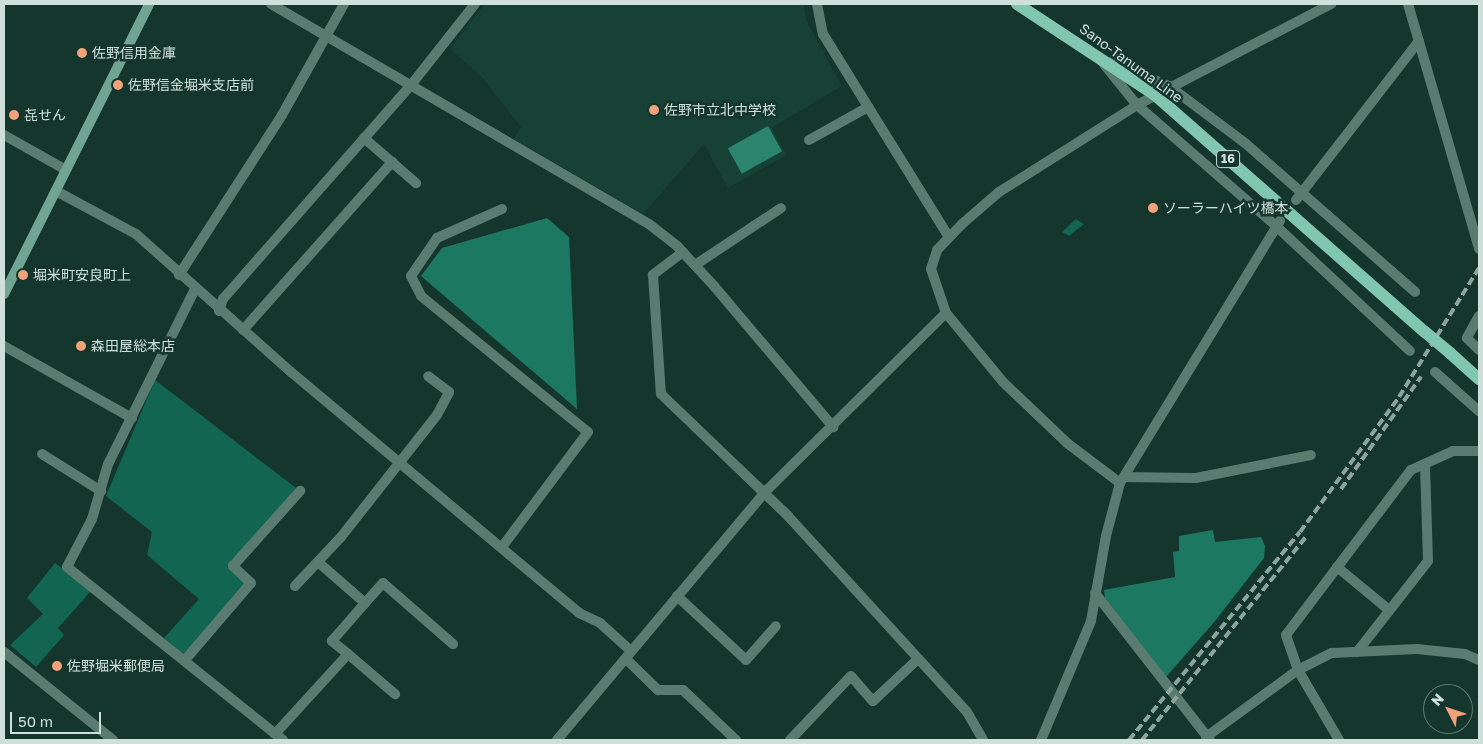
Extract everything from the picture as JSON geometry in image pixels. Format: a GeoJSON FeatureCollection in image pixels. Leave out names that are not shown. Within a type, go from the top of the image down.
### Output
{"type":"FeatureCollection","features":[{"type":"Feature","properties":{"kind":"main road"},"geometry":{"type":"LineString","coordinates":[[4,294],[149,4]]}},
{"type":"Feature","properties":{"kind":"main road","name":"Sano-Tanuma Line"},"geometry":{"type":"LineString","coordinates":[[1017,4],[1155,95],[1479,379]]}},
{"type":"Feature","properties":{"kind":"street"},"geometry":{"type":"LineString","coordinates":[[271,4],[649,224],[683,252],[695,265],[833,427]]}},
{"type":"Feature","properties":{"kind":"street"},"geometry":{"type":"LineString","coordinates":[[179,275],[282,115],[344,4]]}},
{"type":"Feature","properties":{"kind":"street"},"geometry":{"type":"LineString","coordinates":[[219,310],[224,299],[411,85],[475,4]]}},
{"type":"Feature","properties":{"kind":"street"},"geometry":{"type":"LineString","coordinates":[[817,4],[823,34],[949,237]]}},
{"type":"Feature","properties":{"kind":"street"},"geometry":{"type":"LineString","coordinates":[[1311,455],[1196,478],[1122,480],[1067,443],[1003,382],[946,313],[931,269],[938,250],[949,237],[999,192],[1169,86],[1330,4]]}},
{"type":"Feature","properties":{"kind":"street"},"geometry":{"type":"LineString","coordinates":[[1408,4],[1479,249]]}},
{"type":"Feature","properties":{"kind":"street"},"geometry":{"type":"LineString","coordinates":[[1299,196],[1419,41]]}},
{"type":"Feature","properties":{"kind":"street"},"geometry":{"type":"LineString","coordinates":[[1097,56],[1169,86],[1245,143],[1299,196],[1416,292]]}},
{"type":"Feature","properties":{"kind":"street"},"geometry":{"type":"LineString","coordinates":[[1097,56],[1138,105],[1278,224],[1410,351]]}},
{"type":"Feature","properties":{"kind":"street"},"geometry":{"type":"LineString","coordinates":[[809,140],[868,107]]}},
{"type":"Feature","properties":{"kind":"street"},"geometry":{"type":"LineString","coordinates":[[4,135],[66,170]]}},
{"type":"Feature","properties":{"kind":"street"},"geometry":{"type":"LineString","coordinates":[[364,138],[416,183]]}},
{"type":"Feature","properties":{"kind":"street"},"geometry":{"type":"LineString","coordinates":[[243,330],[392,162]]}},
{"type":"Feature","properties":{"kind":"street"},"geometry":{"type":"LineString","coordinates":[[56,191],[136,234],[219,310],[400,463],[579,613],[600,623],[658,690],[683,690],[736,740]]}},
{"type":"Feature","properties":{"kind":"street"},"geometry":{"type":"LineString","coordinates":[[695,265],[781,208]]}},
{"type":"Feature","properties":{"kind":"street"},"geometry":{"type":"LineString","coordinates":[[502,209],[437,238],[411,276],[421,296],[588,432],[502,547]]}},
{"type":"Feature","properties":{"kind":"street"},"geometry":{"type":"LineString","coordinates":[[1041,740],[1090,622],[1122,480],[1278,224]]}},
{"type":"Feature","properties":{"kind":"street"},"geometry":{"type":"LineString","coordinates":[[683,252],[653,276],[662,394],[788,516],[968,712],[983,740]]}},
{"type":"Feature","properties":{"kind":"street"},"geometry":{"type":"LineString","coordinates":[[195,289],[108,464],[92,519],[67,567],[279,737],[348,654]]}},
{"type":"Feature","properties":{"kind":"street"},"geometry":{"type":"LineString","coordinates":[[557,740],[764,494],[946,313]]}},
{"type":"Feature","properties":{"kind":"street"},"geometry":{"type":"LineString","coordinates":[[1479,316],[1467,338],[1479,350]]}},
{"type":"Feature","properties":{"kind":"street"},"geometry":{"type":"LineString","coordinates":[[4,346],[132,418]]}},
{"type":"Feature","properties":{"kind":"street"},"geometry":{"type":"LineString","coordinates":[[1436,372],[1479,411]]}},
{"type":"Feature","properties":{"kind":"street"},"geometry":{"type":"LineString","coordinates":[[295,586],[342,537],[437,415],[449,392],[428,376]]}},
{"type":"Feature","properties":{"kind":"street"},"geometry":{"type":"LineString","coordinates":[[1339,740],[1298,670],[1286,634],[1411,470],[1453,451],[1479,451]]}},
{"type":"Feature","properties":{"kind":"street"},"geometry":{"type":"LineString","coordinates":[[42,454],[100,491]]}},
{"type":"Feature","properties":{"kind":"street"},"geometry":{"type":"LineString","coordinates":[[1357,652],[1428,561],[1425,464]]}},
{"type":"Feature","properties":{"kind":"street"},"geometry":{"type":"LineString","coordinates":[[185,660],[251,583],[233,566],[300,491]]}},
{"type":"Feature","properties":{"kind":"street"},"geometry":{"type":"LineString","coordinates":[[318,562],[365,603]]}},
{"type":"Feature","properties":{"kind":"street"},"geometry":{"type":"LineString","coordinates":[[1337,567],[1389,610]]}},
{"type":"Feature","properties":{"kind":"street"},"geometry":{"type":"LineString","coordinates":[[395,694],[332,640],[384,584],[453,644]]}},
{"type":"Feature","properties":{"kind":"street"},"geometry":{"type":"LineString","coordinates":[[1096,594],[1208,738],[1298,670],[1332,652],[1417,649],[1465,654],[1479,660]]}},
{"type":"Feature","properties":{"kind":"street"},"geometry":{"type":"LineString","coordinates":[[677,596],[746,660],[776,626]]}},
{"type":"Feature","properties":{"kind":"street"},"geometry":{"type":"LineString","coordinates":[[4,652],[113,740]]}},
{"type":"Feature","properties":{"kind":"street"},"geometry":{"type":"LineString","coordinates":[[790,740],[851,676],[873,701],[918,659]]}},
{"type":"Feature","properties":{"kind":"shaded area","name":"佐野市立北中学校"},"geometry":{"type":"Polygon","coordinates":[[[485,4],[804,4],[806,20],[842,86],[771,128],[787,155],[728,188],[704,144],[643,214],[514,139],[521,127],[482,77],[450,49],[485,4]]]}},
{"type":"Feature","properties":{"kind":"shaded area"},"geometry":{"type":"Polygon","coordinates":[[[768,126],[782,151],[742,174],[728,148],[768,126]]]}},
{"type":"Feature","properties":{"kind":"shaded area"},"geometry":{"type":"Polygon","coordinates":[[[547,218],[569,237],[577,409],[421,276],[442,248],[547,218]]]}},
{"type":"Feature","properties":{"kind":"shaded area"},"geometry":{"type":"Polygon","coordinates":[[[1076,219],[1084,224],[1069,236],[1062,232],[1076,219]]]}},
{"type":"Feature","properties":{"kind":"shaded area"},"geometry":{"type":"Polygon","coordinates":[[[155,380],[296,488],[227,567],[245,583],[184,655],[164,638],[199,599],[147,555],[152,532],[106,496],[155,380]]]}},
{"type":"Feature","properties":{"kind":"shaded area"},"geometry":{"type":"Polygon","coordinates":[[[1213,530],[1215,542],[1261,537],[1265,546],[1264,558],[1215,621],[1166,677],[1105,598],[1104,590],[1175,577],[1173,552],[1179,551],[1179,536],[1213,530]]]}},
{"type":"Feature","properties":{"kind":"shaded area"},"geometry":{"type":"Polygon","coordinates":[[[55,563],[91,591],[58,628],[64,635],[36,667],[10,645],[43,614],[27,598],[55,563]]]}},
{"type":"Feature","properties":{"kind":"railway"},"geometry":{"type":"LineString","coordinates":[[1129,740],[1300,532],[1399,397],[1479,268]]}},
{"type":"Feature","properties":{"kind":"railway"},"geometry":{"type":"LineString","coordinates":[[1341,489],[1421,377]]}},
{"type":"Feature","properties":{"kind":"railway"},"geometry":{"type":"LineString","coordinates":[[1142,740],[1306,537]]}},
{"type":"Feature","properties":{"kind":"place","name":"佐野信用金庫"},"geometry":{"type":"Point","coordinates":[82,53]}},
{"type":"Feature","properties":{"kind":"place","name":"佐野信金堀米支店前"},"geometry":{"type":"Point","coordinates":[118,85]}},
{"type":"Feature","properties":{"kind":"place","name":"佐野市立北中学校"},"geometry":{"type":"Point","coordinates":[654,110]}},
{"type":"Feature","properties":{"kind":"place","name":"㐂せん"},"geometry":{"type":"Point","coordinates":[14,115]}},
{"type":"Feature","properties":{"kind":"place","name":"ソーラーハイツ橋本"},"geometry":{"type":"Point","coordinates":[1153,208]}},
{"type":"Feature","properties":{"kind":"place","name":"堀米町安良町上"},"geometry":{"type":"Point","coordinates":[23,275]}},
{"type":"Feature","properties":{"kind":"place","name":"森田屋総本店"},"geometry":{"type":"Point","coordinates":[81,346]}},
{"type":"Feature","properties":{"kind":"place","name":"佐野堀米郵便局"},"geometry":{"type":"Point","coordinates":[57,666]}}]}
